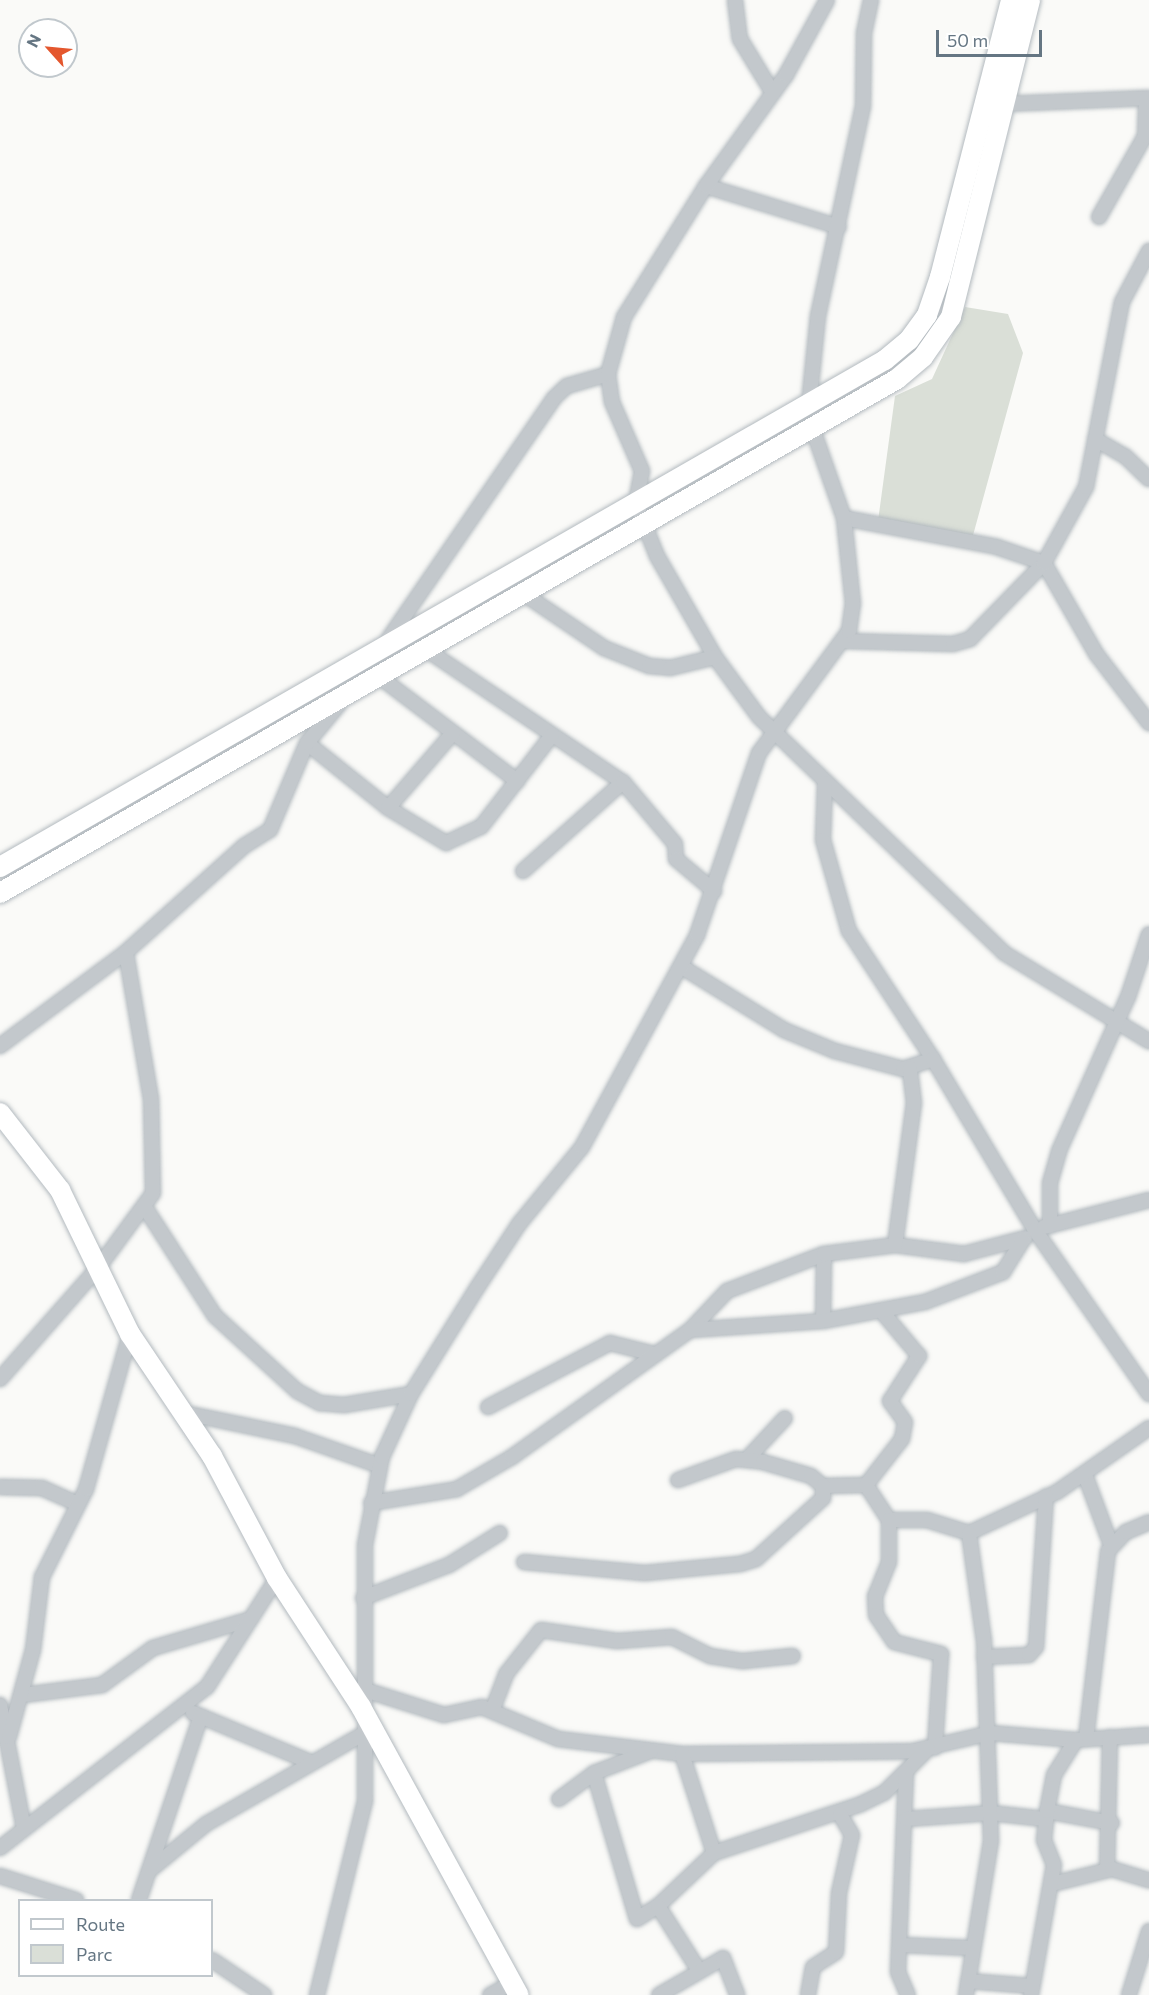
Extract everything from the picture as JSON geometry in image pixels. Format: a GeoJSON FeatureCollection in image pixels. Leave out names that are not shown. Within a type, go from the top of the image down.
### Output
{"type":"FeatureCollection","features":[{"type":"Feature","properties":{"kind":"street"},"geometry":{"type":"LineString","coordinates":[[735,0],[740,39],[773,93]]}},
{"type":"Feature","properties":{"kind":"street"},"geometry":{"type":"LineString","coordinates":[[827,0],[773,93],[706,186],[624,317],[608,374],[612,402],[642,471],[636,503],[644,523],[715,657],[774,734],[1004,952],[1117,1019],[1149,1041]]}},
{"type":"Feature","properties":{"kind":"street"},"geometry":{"type":"LineString","coordinates":[[809,404],[818,316],[839,227],[863,106],[864,33],[871,0]]}},
{"type":"Feature","properties":{"kind":"street"},"geometry":{"type":"LineString","coordinates":[[0,867],[381,651],[885,360],[927,315],[1011,0]]}},
{"type":"Feature","properties":{"kind":"street"},"geometry":{"type":"LineString","coordinates":[[0,893],[521,592],[897,379],[945,331],[1030,0]]}},
{"type":"Feature","properties":{"kind":"street"},"geometry":{"type":"LineString","coordinates":[[1004,104],[1148,99],[1145,136],[1099,217]]}},
{"type":"Feature","properties":{"kind":"street"},"geometry":{"type":"LineString","coordinates":[[706,186],[839,227]]}},
{"type":"Feature","properties":{"kind":"street"},"geometry":{"type":"LineString","coordinates":[[845,641],[970,639],[1044,563],[1086,487],[1122,302],[1149,251]]}},
{"type":"Feature","properties":{"kind":"street"},"geometry":{"type":"LineString","coordinates":[[381,651],[554,398],[567,386],[608,374]]}},
{"type":"Feature","properties":{"kind":"street"},"geometry":{"type":"LineString","coordinates":[[317,1995],[359,1840],[365,1801],[362,1698],[363,1598],[371,1503],[380,1466],[411,1394],[519,1224],[582,1147],[682,967],[714,891],[753,765],[845,641],[853,604],[843,518],[813,427]]}},
{"type":"Feature","properties":{"kind":"street"},"geometry":{"type":"LineString","coordinates":[[1095,439],[1125,456],[1149,479]]}},
{"type":"Feature","properties":{"kind":"street"},"geometry":{"type":"LineString","coordinates":[[843,518],[997,547],[1044,563],[1097,655],[1149,723]]}},
{"type":"Feature","properties":{"kind":"street"},"geometry":{"type":"LineString","coordinates":[[521,592],[604,648],[648,666],[670,668],[715,657]]}},
{"type":"Feature","properties":{"kind":"street"},"geometry":{"type":"LineString","coordinates":[[424,648],[622,782],[675,844],[676,859],[714,891]]}},
{"type":"Feature","properties":{"kind":"street"},"geometry":{"type":"LineString","coordinates":[[377,675],[517,781]]}},
{"type":"Feature","properties":{"kind":"street"},"geometry":{"type":"LineString","coordinates":[[0,1046],[126,952],[244,846],[270,830],[308,743],[349,691]]}},
{"type":"Feature","properties":{"kind":"street"},"geometry":{"type":"LineString","coordinates":[[388,808],[453,733]]}},
{"type":"Feature","properties":{"kind":"street"},"geometry":{"type":"LineString","coordinates":[[308,743],[388,808],[446,843],[480,827],[552,735]]}},
{"type":"Feature","properties":{"kind":"street"},"geometry":{"type":"LineString","coordinates":[[523,871],[622,782]]}},
{"type":"Feature","properties":{"kind":"street"},"geometry":{"type":"LineString","coordinates":[[825,783],[823,840],[849,931],[933,1059],[1035,1230],[1145,1378],[1149,1394]]}},
{"type":"Feature","properties":{"kind":"street"},"geometry":{"type":"LineString","coordinates":[[1050,1226],[1050,1183],[1059,1150],[1117,1019],[1149,937]]}},
{"type":"Feature","properties":{"kind":"street"},"geometry":{"type":"LineString","coordinates":[[0,1379],[98,1268],[146,1209],[156,1176],[151,1099],[126,952]]}},
{"type":"Feature","properties":{"kind":"street"},"geometry":{"type":"LineString","coordinates":[[682,967],[784,1030],[835,1051],[910,1068],[933,1059]]}},
{"type":"Feature","properties":{"kind":"street"},"geometry":{"type":"LineString","coordinates":[[895,1245],[914,1103],[910,1068]]}},
{"type":"Feature","properties":{"kind":"street"},"geometry":{"type":"LineString","coordinates":[[0,1113],[48,1170],[130,1334],[185,1413],[277,1578],[362,1698],[516,1989],[490,1995]]}},
{"type":"Feature","properties":{"kind":"street"},"geometry":{"type":"LineString","coordinates":[[690,1330],[823,1321],[883,1313],[1003,1272],[1023,1240],[1035,1230],[1149,1200]]}},
{"type":"Feature","properties":{"kind":"street"},"geometry":{"type":"LineString","coordinates":[[146,1209],[215,1316],[297,1391],[320,1403],[344,1405],[411,1394]]}},
{"type":"Feature","properties":{"kind":"street"},"geometry":{"type":"LineString","coordinates":[[371,1503],[432,1498],[457,1489],[512,1457],[690,1330],[728,1291],[824,1254],[895,1245],[964,1254],[1023,1240]]}},
{"type":"Feature","properties":{"kind":"street"},"geometry":{"type":"LineString","coordinates":[[823,1321],[824,1254]]}},
{"type":"Feature","properties":{"kind":"street"},"geometry":{"type":"LineString","coordinates":[[866,1485],[902,1439],[905,1422],[890,1401],[920,1356],[883,1313]]}},
{"type":"Feature","properties":{"kind":"street"},"geometry":{"type":"LineString","coordinates":[[9,1737],[23,1695],[42,1576],[78,1504],[99,1450],[130,1334]]}},
{"type":"Feature","properties":{"kind":"street"},"geometry":{"type":"LineString","coordinates":[[488,1407],[609,1343],[654,1354]]}},
{"type":"Feature","properties":{"kind":"street"},"geometry":{"type":"LineString","coordinates":[[185,1413],[295,1436],[380,1466]]}},
{"type":"Feature","properties":{"kind":"street"},"geometry":{"type":"LineString","coordinates":[[678,1480],[746,1460],[786,1418]]}},
{"type":"Feature","properties":{"kind":"street"},"geometry":{"type":"LineString","coordinates":[[889,1520],[927,1520],[969,1533],[1085,1475],[1149,1428]]}},
{"type":"Feature","properties":{"kind":"street"},"geometry":{"type":"LineString","coordinates":[[746,1460],[811,1476],[823,1486],[866,1485]]}},
{"type":"Feature","properties":{"kind":"street"},"geometry":{"type":"LineString","coordinates":[[969,1533],[980,1581],[990,1733],[991,1813],[990,1869],[971,1948],[967,1988],[1031,1991],[1054,1865],[1044,1840],[1046,1815],[1054,1775],[1081,1739],[1111,1545],[1085,1475]]}},
{"type":"Feature","properties":{"kind":"street"},"geometry":{"type":"LineString","coordinates":[[594,1773],[637,1919],[658,1906],[714,1853],[840,1814],[884,1793],[931,1749],[941,1654],[894,1642],[876,1615],[875,1596],[889,1562],[889,1520],[866,1485]]}},
{"type":"Feature","properties":{"kind":"street"},"geometry":{"type":"LineString","coordinates":[[524,1562],[645,1573],[740,1564],[756,1559],[823,1498],[823,1486]]}},
{"type":"Feature","properties":{"kind":"street"},"geometry":{"type":"LineString","coordinates":[[0,1487],[42,1488],[78,1504]]}},
{"type":"Feature","properties":{"kind":"street"},"geometry":{"type":"LineString","coordinates":[[984,1657],[1029,1655],[1036,1647],[1046,1496]]}},
{"type":"Feature","properties":{"kind":"street"},"geometry":{"type":"LineString","coordinates":[[1111,1545],[1149,1522]]}},
{"type":"Feature","properties":{"kind":"street"},"geometry":{"type":"LineString","coordinates":[[363,1598],[449,1565],[500,1533]]}},
{"type":"Feature","properties":{"kind":"street"},"geometry":{"type":"LineString","coordinates":[[0,1848],[182,1709],[222,1668],[277,1578]]}},
{"type":"Feature","properties":{"kind":"street"},"geometry":{"type":"LineString","coordinates":[[23,1695],[102,1685],[153,1648],[251,1619]]}},
{"type":"Feature","properties":{"kind":"street"},"geometry":{"type":"LineString","coordinates":[[492,1711],[506,1674],[541,1630],[617,1641],[672,1637],[710,1656],[743,1660],[793,1656]]}},
{"type":"Feature","properties":{"kind":"street"},"geometry":{"type":"LineString","coordinates":[[362,1698],[444,1715],[482,1707],[558,1739],[682,1754],[763,1757],[931,1749],[990,1733],[1081,1739],[1149,1735]]}},
{"type":"Feature","properties":{"kind":"street"},"geometry":{"type":"LineString","coordinates":[[0,1705],[9,1737],[24,1828]]}},
{"type":"Feature","properties":{"kind":"street"},"geometry":{"type":"LineString","coordinates":[[182,1709],[310,1762]]}},
{"type":"Feature","properties":{"kind":"street"},"geometry":{"type":"LineString","coordinates":[[139,1899],[201,1716]]}},
{"type":"Feature","properties":{"kind":"street"},"geometry":{"type":"LineString","coordinates":[[150,1870],[206,1824],[310,1762],[363,1734]]}},
{"type":"Feature","properties":{"kind":"street"},"geometry":{"type":"LineString","coordinates":[[1107,1870],[1112,1823],[1104,1801],[1110,1737]]}},
{"type":"Feature","properties":{"kind":"street"},"geometry":{"type":"LineString","coordinates":[[559,1799],[594,1773],[651,1751]]}},
{"type":"Feature","properties":{"kind":"street"},"geometry":{"type":"LineString","coordinates":[[682,1754],[714,1853]]}},
{"type":"Feature","properties":{"kind":"street"},"geometry":{"type":"LineString","coordinates":[[906,1773],[901,1945],[898,1972],[908,1995]]}},
{"type":"Feature","properties":{"kind":"street"},"geometry":{"type":"LineString","coordinates":[[906,1819],[991,1813],[1046,1815],[1112,1823]]}},
{"type":"Feature","properties":{"kind":"street"},"geometry":{"type":"LineString","coordinates":[[808,1995],[813,1967],[836,1952],[839,1893],[852,1835],[840,1814]]}},
{"type":"Feature","properties":{"kind":"street"},"geometry":{"type":"LineString","coordinates":[[1052,1884],[1107,1870],[1149,1881]]}},
{"type":"Feature","properties":{"kind":"street"},"geometry":{"type":"LineString","coordinates":[[0,1876],[73,1899]]}},
{"type":"Feature","properties":{"kind":"street"},"geometry":{"type":"LineString","coordinates":[[658,1906],[699,1969]]}},
{"type":"Feature","properties":{"kind":"street"},"geometry":{"type":"LineString","coordinates":[[1129,1995],[1149,1931]]}},
{"type":"Feature","properties":{"kind":"street"},"geometry":{"type":"LineString","coordinates":[[901,1945],[971,1948]]}},
{"type":"Feature","properties":{"kind":"street"},"geometry":{"type":"LineString","coordinates":[[659,1995],[699,1969],[723,1958],[731,1967],[737,1995]]}},
{"type":"Feature","properties":{"kind":"street"},"geometry":{"type":"LineString","coordinates":[[213,1961],[264,1995]]}},
{"type":"Feature","properties":{"kind":"green space"},"geometry":{"type":"Polygon","coordinates":[[[965,307],[1008,314],[1023,353],[972,539],[878,521],[895,396],[932,379],[965,307]]]}}]}
